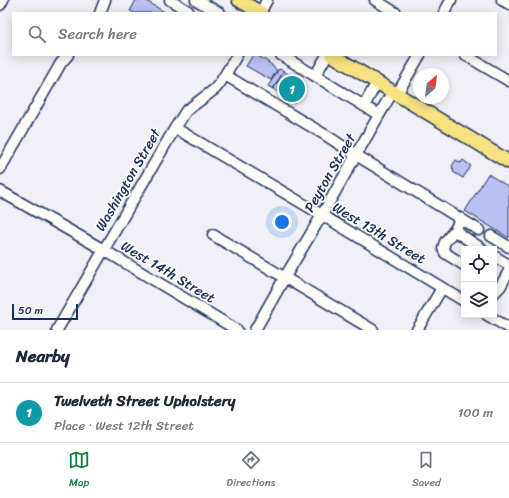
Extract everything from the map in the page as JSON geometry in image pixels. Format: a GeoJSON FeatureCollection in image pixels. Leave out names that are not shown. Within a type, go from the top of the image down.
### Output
{"type":"FeatureCollection","features":[{"type":"Feature","properties":{"kind":"main road"},"geometry":{"type":"LineString","coordinates":[[239,0],[258,12]]}},
{"type":"Feature","properties":{"kind":"main road"},"geometry":{"type":"LineString","coordinates":[[334,56],[509,162]]}},
{"type":"Feature","properties":{"kind":"street"},"geometry":{"type":"LineString","coordinates":[[0,5],[3,0]]}},
{"type":"Feature","properties":{"kind":"street"},"geometry":{"type":"LineString","coordinates":[[100,12],[105,0]]}},
{"type":"Feature","properties":{"kind":"street"},"geometry":{"type":"LineString","coordinates":[[170,0],[187,12],[195,0],[218,12]]}},
{"type":"Feature","properties":{"kind":"street"},"geometry":{"type":"LineString","coordinates":[[261,12],[268,0]]}},
{"type":"Feature","properties":{"kind":"street"},"geometry":{"type":"LineString","coordinates":[[375,0],[394,12]]}},
{"type":"Feature","properties":{"kind":"street"},"geometry":{"type":"LineString","coordinates":[[445,12],[451,0]]}},
{"type":"Feature","properties":{"kind":"street"},"geometry":{"type":"LineString","coordinates":[[502,0],[509,4]]}},
{"type":"Feature","properties":{"kind":"street"},"geometry":{"type":"LineString","coordinates":[[0,168],[57,70],[67,56]]}},
{"type":"Feature","properties":{"kind":"street","name":"Washington Street"},"geometry":{"type":"LineString","coordinates":[[57,330],[186,111],[215,89],[236,56]]}},
{"type":"Feature","properties":{"kind":"street"},"geometry":{"type":"LineString","coordinates":[[283,56],[379,115]]}},
{"type":"Feature","properties":{"kind":"street"},"geometry":{"type":"LineString","coordinates":[[315,76],[326,56]]}},
{"type":"Feature","properties":{"kind":"street","name":"Peyton Street"},"geometry":{"type":"LineString","coordinates":[[255,330],[284,277],[322,215],[379,115],[419,56]]}},
{"type":"Feature","properties":{"kind":"street"},"geometry":{"type":"LineString","coordinates":[[467,56],[509,81]]}},
{"type":"Feature","properties":{"kind":"street"},"geometry":{"type":"LineString","coordinates":[[225,75],[480,230]]}},
{"type":"Feature","properties":{"kind":"street"},"geometry":{"type":"LineString","coordinates":[[364,106],[377,82]]}},
{"type":"Feature","properties":{"kind":"street","name":"West 13th Street"},"geometry":{"type":"LineString","coordinates":[[175,128],[461,299]]}},
{"type":"Feature","properties":{"kind":"street","name":"West 14th Street"},"geometry":{"type":"LineString","coordinates":[[0,191],[104,250],[237,330]]}},
{"type":"Feature","properties":{"kind":"street"},"geometry":{"type":"LineString","coordinates":[[460,218],[456,228],[445,242],[443,248],[445,253],[461,263]]}},
{"type":"Feature","properties":{"kind":"street"},"geometry":{"type":"LineString","coordinates":[[456,228],[458,233],[478,246]]}},
{"type":"Feature","properties":{"kind":"street"},"geometry":{"type":"LineString","coordinates":[[213,235],[373,330]]}},
{"type":"Feature","properties":{"kind":"street"},"geometry":{"type":"LineString","coordinates":[[491,236],[509,247]]}},
{"type":"Feature","properties":{"kind":"street"},"geometry":{"type":"LineString","coordinates":[[497,258],[509,265]]}},
{"type":"Feature","properties":{"kind":"street"},"geometry":{"type":"LineString","coordinates":[[497,287],[509,271]]}},
{"type":"Feature","properties":{"kind":"street"},"geometry":{"type":"LineString","coordinates":[[417,330],[442,288]]}},
{"type":"Feature","properties":{"kind":"street"},"geometry":{"type":"LineString","coordinates":[[497,288],[509,292]]}},
{"type":"Feature","properties":{"kind":"street"},"geometry":{"type":"LineString","coordinates":[[492,318],[509,328]]}},
{"type":"Feature","properties":{"kind":"building"},"geometry":{"type":"Polygon","coordinates":[[[136,0],[145,0],[164,12],[132,12],[130,11],[136,0]]]}},
{"type":"Feature","properties":{"kind":"building"},"geometry":{"type":"Polygon","coordinates":[[[252,56],[258,56],[277,70],[271,80],[246,66],[252,56]]]}},
{"type":"Feature","properties":{"kind":"building"},"geometry":{"type":"Polygon","coordinates":[[[279,69],[284,71],[273,89],[268,86],[279,69]]]}},
{"type":"Feature","properties":{"kind":"building"},"geometry":{"type":"Polygon","coordinates":[[[284,71],[290,76],[280,93],[273,89],[284,71]]]}},
{"type":"Feature","properties":{"kind":"building"},"geometry":{"type":"Polygon","coordinates":[[[290,76],[304,84],[294,102],[280,93],[290,76]]]}},
{"type":"Feature","properties":{"kind":"building"},"geometry":{"type":"Polygon","coordinates":[[[456,160],[461,163],[463,160],[471,166],[463,178],[453,172],[454,170],[452,169],[452,166],[456,160]]]}},
{"type":"Feature","properties":{"kind":"building"},"geometry":{"type":"Polygon","coordinates":[[[488,174],[509,187],[509,238],[465,211],[488,174]]]}},
{"type":"Feature","properties":{"kind":"place","name":"Twelveth Street Upholstery"},"geometry":{"type":"Point","coordinates":[292,89]}}]}
